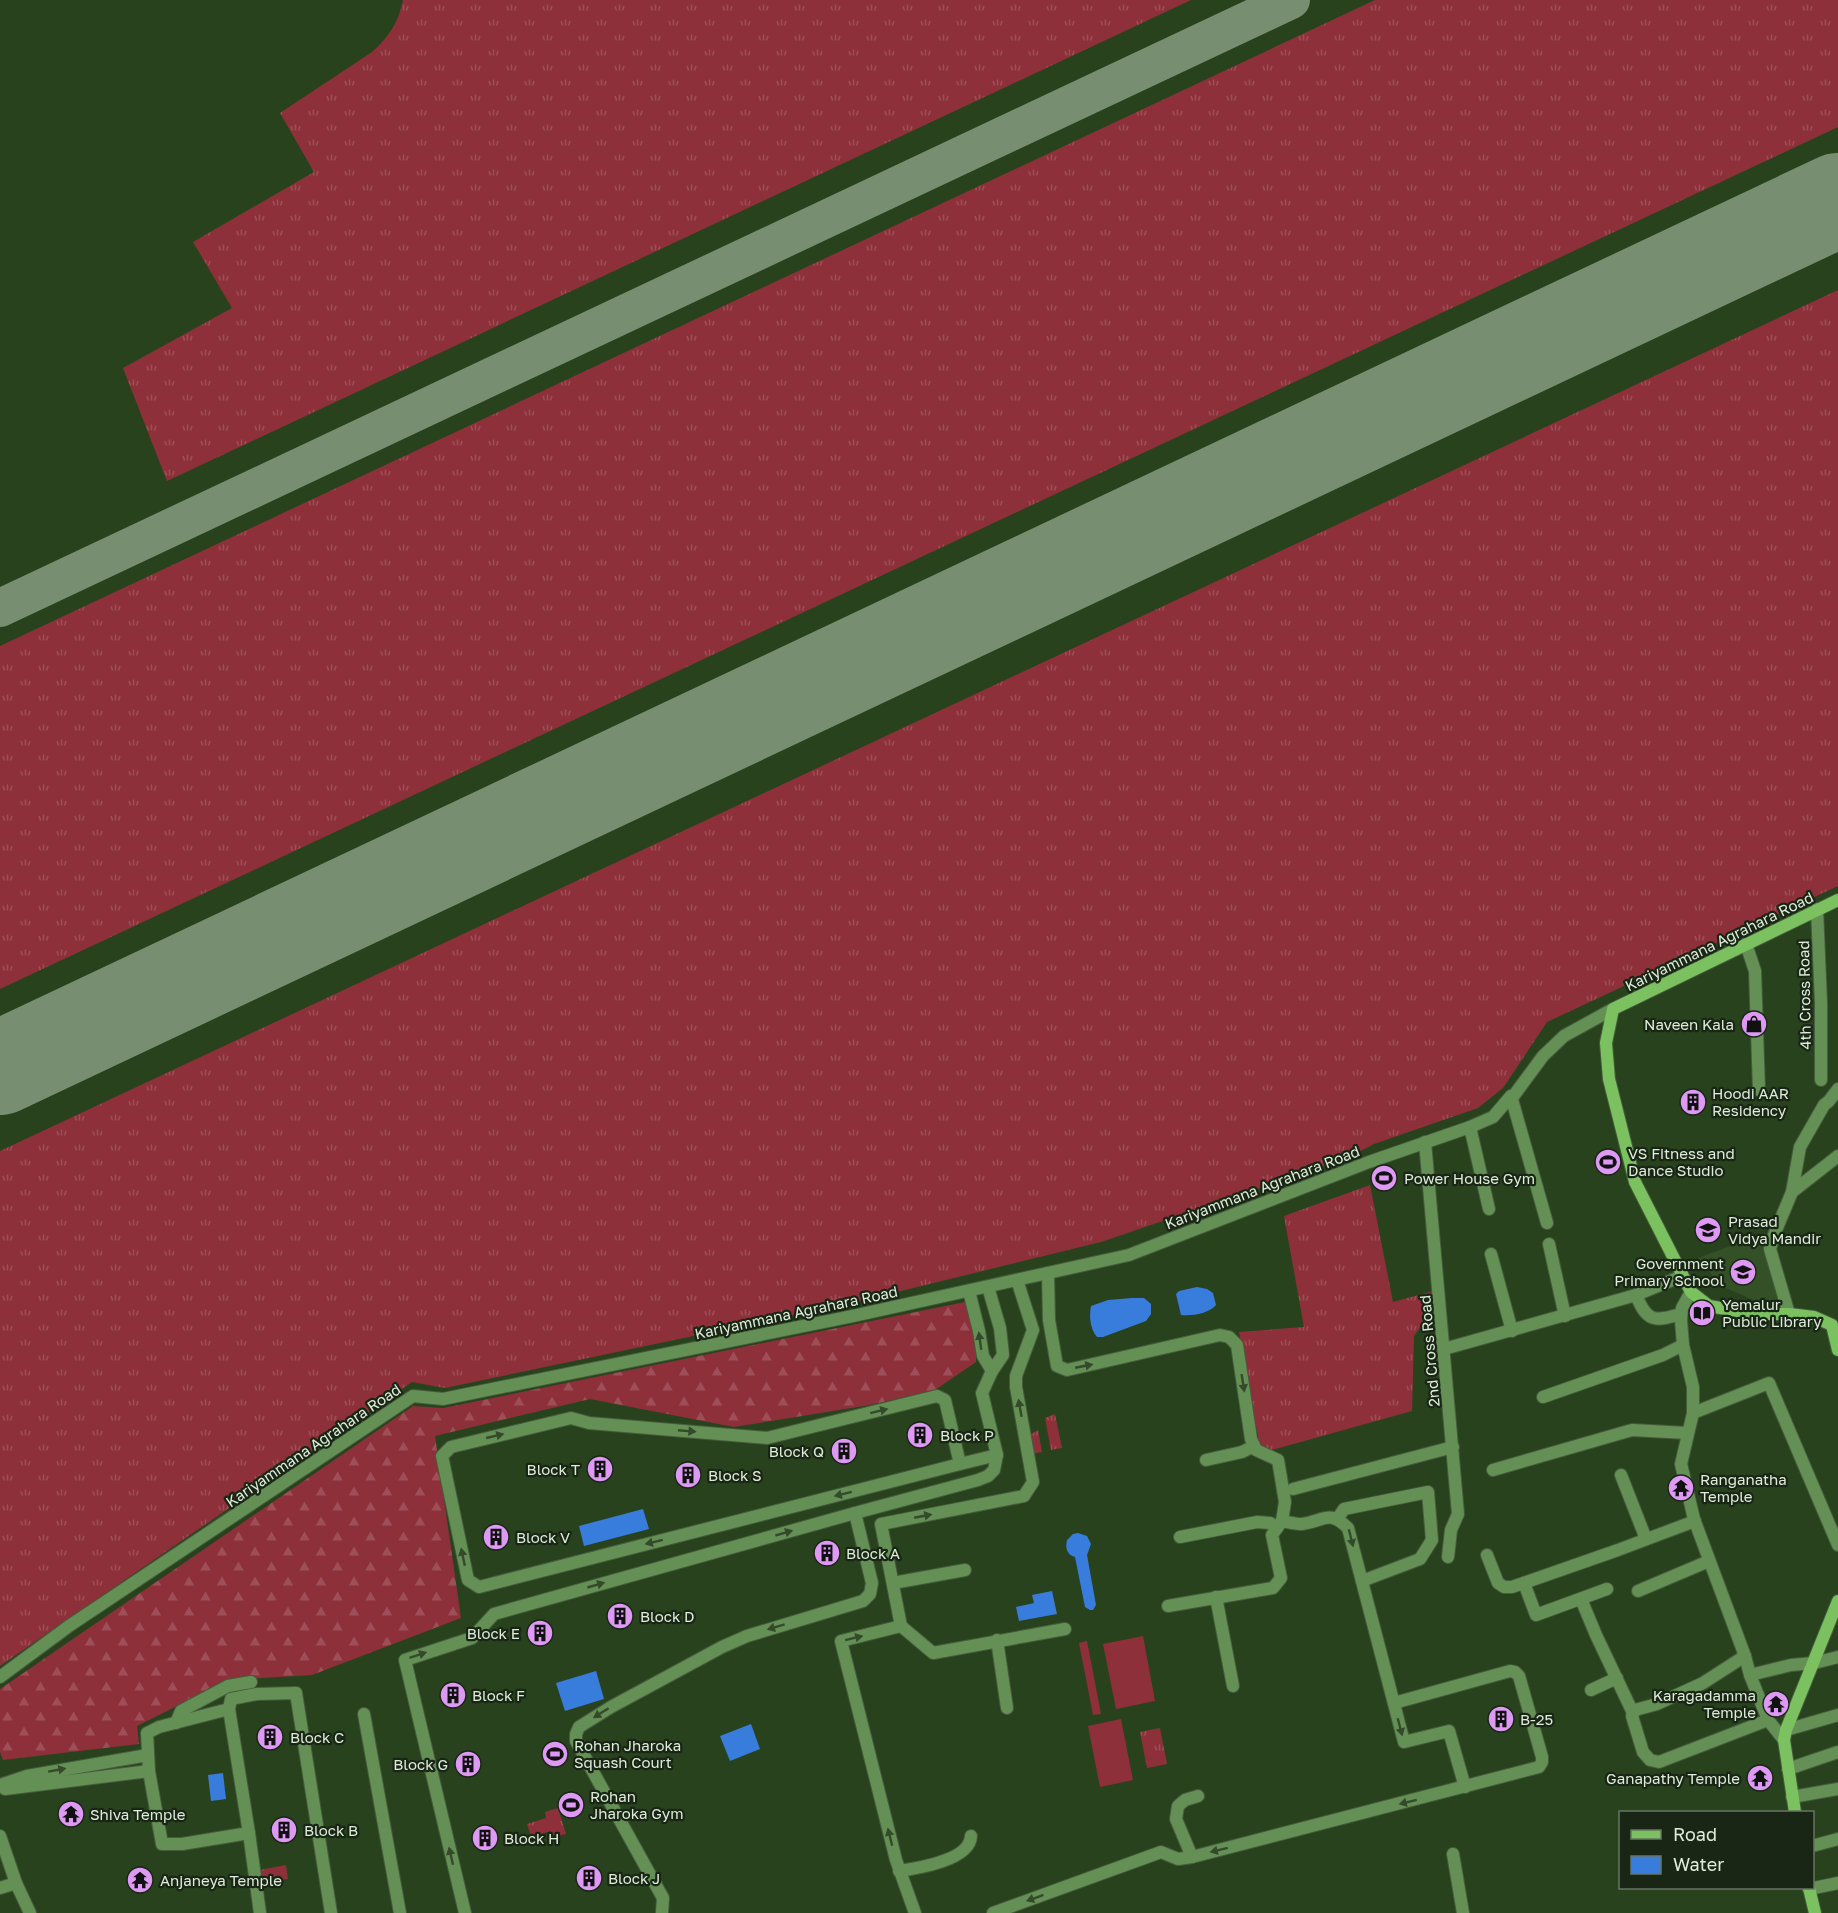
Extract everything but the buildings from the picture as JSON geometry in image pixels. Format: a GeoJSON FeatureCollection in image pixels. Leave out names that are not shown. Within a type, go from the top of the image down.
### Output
{"type":"FeatureCollection","features":[{"type":"Feature","properties":{"kind":"street","name":"Kariyammana Agrahara Road"},"geometry":{"type":"LineString","coordinates":[[0,1677],[69,1626],[413,1396],[443,1399],[969,1291],[1130,1255],[1492,1118],[1511,1096],[1512,1098],[1543,1056],[1564,1036],[1613,1009],[1838,900]]}},
{"type":"Feature","properties":{"kind":"street","name":"4th Cross Road"},"geometry":{"type":"LineString","coordinates":[[1817,909],[1821,1003],[1821,1080]]}},
{"type":"Feature","properties":{"kind":"street"},"geometry":{"type":"LineString","coordinates":[[1746,944],[1755,971],[1759,1090]]}},
{"type":"Feature","properties":{"kind":"street"},"geometry":{"type":"LineString","coordinates":[[1613,1009],[1606,1043],[1609,1079],[1635,1182],[1691,1292],[1709,1306],[1755,1314],[1814,1317],[1835,1326],[1838,1350]]}},
{"type":"Feature","properties":{"kind":"street"},"geometry":{"type":"LineString","coordinates":[[1789,1314],[1770,1249],[1792,1192],[1800,1147],[1824,1105],[1838,1089]]}},
{"type":"Feature","properties":{"kind":"street"},"geometry":{"type":"LineString","coordinates":[[1511,1096],[1547,1223]]}},
{"type":"Feature","properties":{"kind":"street"},"geometry":{"type":"LineString","coordinates":[[1470,1127],[1489,1209]]}},
{"type":"Feature","properties":{"kind":"street","name":"2nd Cross Road"},"geometry":{"type":"LineString","coordinates":[[1425,1142],[1458,1514],[1451,1530],[1448,1557]]}},
{"type":"Feature","properties":{"kind":"street"},"geometry":{"type":"LineString","coordinates":[[1792,1192],[1838,1157]]}},
{"type":"Feature","properties":{"kind":"street"},"geometry":{"type":"LineString","coordinates":[[1549,1244],[1565,1316]]}},
{"type":"Feature","properties":{"kind":"street"},"geometry":{"type":"LineString","coordinates":[[1491,1254],[1512,1331]]}},
{"type":"Feature","properties":{"kind":"street"},"geometry":{"type":"LineString","coordinates":[[1048,1272],[1049,1320],[1057,1366],[1066,1370],[1220,1335],[1229,1337],[1237,1345],[1251,1439],[1256,1450],[1278,1460],[1285,1502],[1279,1525],[1272,1535],[1281,1578],[1273,1587],[1168,1606]]}},
{"type":"Feature","properties":{"kind":"street"},"geometry":{"type":"LineString","coordinates":[[1444,1348],[1636,1295],[1683,1276]]}},
{"type":"Feature","properties":{"kind":"street"},"geometry":{"type":"LineString","coordinates":[[1017,1280],[1033,1330],[1016,1376],[1016,1388],[1033,1482],[1024,1496],[881,1524],[901,1626],[933,1653],[1065,1629]]}},
{"type":"Feature","properties":{"kind":"street"},"geometry":{"type":"LineString","coordinates":[[465,1913],[405,1660],[472,1638],[494,1614],[988,1476],[994,1470],[998,1455],[982,1393],[992,1371],[1003,1355],[1000,1329],[988,1287]]}},
{"type":"Feature","properties":{"kind":"street"},"geometry":{"type":"LineString","coordinates":[[969,1291],[979,1331],[982,1356],[992,1371]]}},
{"type":"Feature","properties":{"kind":"street"},"geometry":{"type":"LineString","coordinates":[[1691,1292],[1681,1314],[1683,1345],[1693,1387],[1693,1413],[1681,1464],[1695,1521],[1750,1675],[1768,1720],[1785,1735]]}},
{"type":"Feature","properties":{"kind":"street"},"geometry":{"type":"LineString","coordinates":[[1636,1295],[1649,1318],[1658,1319],[1681,1314]]}},
{"type":"Feature","properties":{"kind":"street"},"geometry":{"type":"LineString","coordinates":[[1033,1330],[1044,1329],[1052,1333]]}},
{"type":"Feature","properties":{"kind":"street"},"geometry":{"type":"LineString","coordinates":[[1543,1397],[1663,1355],[1683,1345]]}},
{"type":"Feature","properties":{"kind":"street"},"geometry":{"type":"LineString","coordinates":[[1693,1413],[1769,1383],[1838,1545]]}},
{"type":"Feature","properties":{"kind":"street"},"geometry":{"type":"LineString","coordinates":[[960,1464],[945,1400],[937,1396],[767,1438],[589,1423],[571,1418],[451,1447],[442,1456],[468,1580],[479,1587],[998,1455]]}},
{"type":"Feature","properties":{"kind":"street"},"geometry":{"type":"LineString","coordinates":[[1493,1470],[1632,1430],[1687,1433]]}},
{"type":"Feature","properties":{"kind":"street"},"geometry":{"type":"LineString","coordinates":[[1206,1460],[1242,1452],[1254,1446]]}},
{"type":"Feature","properties":{"kind":"street"},"geometry":{"type":"LineString","coordinates":[[1293,1489],[1453,1447]]}},
{"type":"Feature","properties":{"kind":"street"},"geometry":{"type":"LineString","coordinates":[[1621,1475],[1646,1539]]}},
{"type":"Feature","properties":{"kind":"street"},"geometry":{"type":"LineString","coordinates":[[1338,1518],[1344,1509],[1428,1492],[1432,1540],[1420,1559],[1362,1581]]}},
{"type":"Feature","properties":{"kind":"street"},"geometry":{"type":"LineString","coordinates":[[662,1913],[663,1898],[576,1741],[579,1727],[611,1707],[722,1647],[747,1636],[863,1601],[870,1594],[872,1583],[855,1513]]}},
{"type":"Feature","properties":{"kind":"street"},"geometry":{"type":"LineString","coordinates":[[1180,1537],[1257,1522],[1279,1525],[1299,1524],[1331,1517],[1338,1518],[1348,1528],[1404,1742],[1449,1731],[1465,1787]]}},
{"type":"Feature","properties":{"kind":"street"},"geometry":{"type":"LineString","coordinates":[[1487,1555],[1498,1583],[1504,1587],[1512,1587],[1618,1551],[1695,1521]]}},
{"type":"Feature","properties":{"kind":"street"},"geometry":{"type":"LineString","coordinates":[[1638,1591],[1709,1561]]}},
{"type":"Feature","properties":{"kind":"street"},"geometry":{"type":"LineString","coordinates":[[893,1583],[965,1570]]}},
{"type":"Feature","properties":{"kind":"street"},"geometry":{"type":"LineString","coordinates":[[1524,1583],[1536,1615],[1607,1589]]}},
{"type":"Feature","properties":{"kind":"street"},"geometry":{"type":"LineString","coordinates":[[1216,1597],[1233,1686]]}},
{"type":"Feature","properties":{"kind":"street"},"geometry":{"type":"LineString","coordinates":[[1581,1599],[1634,1713]]}},
{"type":"Feature","properties":{"kind":"street"},"geometry":{"type":"LineString","coordinates":[[1795,1811],[1785,1735],[1838,1600]]}},
{"type":"Feature","properties":{"kind":"street"},"geometry":{"type":"LineString","coordinates":[[901,1626],[841,1641],[899,1871],[915,1913]]}},
{"type":"Feature","properties":{"kind":"street"},"geometry":{"type":"LineString","coordinates":[[997,1640],[1007,1708]]}},
{"type":"Feature","properties":{"kind":"street"},"geometry":{"type":"LineString","coordinates":[[1745,1656],[1703,1683],[1657,1704],[1635,1710],[1632,1716],[1643,1752],[1650,1760],[1659,1762],[1768,1720]]}},
{"type":"Feature","properties":{"kind":"street"},"geometry":{"type":"LineString","coordinates":[[1750,1675],[1838,1657]]}},
{"type":"Feature","properties":{"kind":"street"},"geometry":{"type":"LineString","coordinates":[[993,1913],[1161,1852],[1178,1859],[1192,1857],[1539,1767],[1542,1762],[1519,1676],[1515,1672],[1510,1671],[1394,1703]]}},
{"type":"Feature","properties":{"kind":"street"},"geometry":{"type":"LineString","coordinates":[[1591,1690],[1617,1678]]}},
{"type":"Feature","properties":{"kind":"street"},"geometry":{"type":"LineString","coordinates":[[176,1723],[181,1711],[190,1706],[228,1686],[251,1682]]}},
{"type":"Feature","properties":{"kind":"street"},"geometry":{"type":"LineString","coordinates":[[260,1913],[229,1710],[231,1699],[257,1694],[296,1693],[331,1913]]}},
{"type":"Feature","properties":{"kind":"street"},"geometry":{"type":"LineString","coordinates":[[229,1710],[159,1727],[147,1733],[149,1771],[162,1844],[182,1844],[249,1833]]}},
{"type":"Feature","properties":{"kind":"street"},"geometry":{"type":"LineString","coordinates":[[364,1714],[400,1913]]}},
{"type":"Feature","properties":{"kind":"street"},"geometry":{"type":"LineString","coordinates":[[1785,1735],[1838,1715]]}},
{"type":"Feature","properties":{"kind":"street"},"geometry":{"type":"LineString","coordinates":[[1788,1769],[1838,1752]]}},
{"type":"Feature","properties":{"kind":"street"},"geometry":{"type":"LineString","coordinates":[[0,1787],[27,1776],[148,1755]]}},
{"type":"Feature","properties":{"kind":"street"},"geometry":{"type":"LineString","coordinates":[[0,1787],[149,1771]]}},
{"type":"Feature","properties":{"kind":"street"},"geometry":{"type":"LineString","coordinates":[[1792,1797],[1838,1789]]}},
{"type":"Feature","properties":{"kind":"street"},"geometry":{"type":"LineString","coordinates":[[1192,1857],[1176,1819],[1178,1806],[1185,1800],[1198,1796]]}},
{"type":"Feature","properties":{"kind":"street"},"geometry":{"type":"LineString","coordinates":[[0,1836],[16,1883],[30,1913]]}},
{"type":"Feature","properties":{"kind":"street"},"geometry":{"type":"LineString","coordinates":[[899,1871],[959,1855],[965,1851],[971,1836]]}},
{"type":"Feature","properties":{"kind":"street"},"geometry":{"type":"LineString","coordinates":[[1814,1845],[1838,1839]]}},
{"type":"Feature","properties":{"kind":"street"},"geometry":{"type":"LineString","coordinates":[[1453,1854],[1462,1913]]}},
{"type":"Feature","properties":{"kind":"street"},"geometry":{"type":"LineString","coordinates":[[0,1888],[16,1883]]}},
{"type":"Feature","properties":{"kind":"street"},"geometry":{"type":"LineString","coordinates":[[1814,1887],[1838,1883]]}},
{"type":"Feature","properties":{"kind":"street"},"geometry":{"type":"LineString","coordinates":[[1809,1889],[1815,1913]]}},
{"type":"Feature","properties":{"kind":"shaded area","name":"Government Primary School"},"geometry":{"type":"Polygon","coordinates":[[[1765,1233],[1786,1302],[1763,1304],[1721,1286],[1698,1258],[1765,1233]]]}},
{"type":"Feature","properties":{"kind":"green space"},"geometry":{"type":"Polygon","coordinates":[[[403,0],[1191,0],[167,481],[123,368],[232,308],[193,242],[314,172],[280,113],[372,52],[392,29],[403,0]]]}},
{"type":"Feature","properties":{"kind":"green space"},"geometry":{"type":"Polygon","coordinates":[[[1375,0],[1838,0],[1838,127],[0,989],[0,646],[1375,0]]]}},
{"type":"Feature","properties":{"kind":"green space"},"geometry":{"type":"Polygon","coordinates":[[[1838,290],[1838,886],[1547,1022],[1503,1088],[1478,1108],[1374,1144],[1345,1159],[1101,1242],[856,1302],[445,1388],[412,1382],[0,1666],[0,1151],[1838,290]]]}},
{"type":"Feature","properties":{"kind":"green space"},"geometry":{"type":"Polygon","coordinates":[[[1370,1185],[1393,1302],[1433,1291],[1435,1307],[1414,1336],[1412,1411],[1261,1453],[1239,1332],[1304,1327],[1284,1216],[1370,1185]]]}},
{"type":"Feature","properties":{"kind":"green space"},"geometry":{"type":"Polygon","coordinates":[[[965,1302],[976,1343],[976,1362],[935,1390],[870,1405],[734,1427],[590,1399],[435,1436],[461,1618],[312,1675],[229,1680],[137,1726],[139,1744],[3,1760],[0,1752],[0,1689],[413,1406],[443,1408],[965,1302]]]}},
{"type":"Feature","properties":{"kind":"green space"},"geometry":{"type":"Polygon","coordinates":[[[1055,1414],[1062,1448],[1051,1450],[1045,1418],[1055,1414]]]}},
{"type":"Feature","properties":{"kind":"green space"},"geometry":{"type":"Polygon","coordinates":[[[1038,1430],[1042,1452],[1032,1454],[1028,1436],[1038,1430]]]}},
{"type":"Feature","properties":{"kind":"green space"},"geometry":{"type":"Polygon","coordinates":[[[1143,1636],[1155,1701],[1116,1709],[1103,1644],[1143,1636]]]}},
{"type":"Feature","properties":{"kind":"green space"},"geometry":{"type":"Polygon","coordinates":[[[1087,1641],[1101,1714],[1093,1715],[1079,1643],[1087,1641]]]}},
{"type":"Feature","properties":{"kind":"green space"},"geometry":{"type":"Polygon","coordinates":[[[1121,1719],[1133,1780],[1100,1787],[1088,1726],[1121,1719]]]}},
{"type":"Feature","properties":{"kind":"green space"},"geometry":{"type":"Polygon","coordinates":[[[1160,1728],[1167,1764],[1147,1768],[1140,1732],[1160,1728]]]}},
{"type":"Feature","properties":{"kind":"green space"},"geometry":{"type":"Polygon","coordinates":[[[558,1808],[566,1834],[553,1837],[551,1831],[531,1837],[527,1824],[546,1818],[545,1812],[558,1808]]]}},
{"type":"Feature","properties":{"kind":"green space"},"geometry":{"type":"Polygon","coordinates":[[[286,1865],[288,1879],[261,1883],[259,1870],[286,1865]]]}},
{"type":"Feature","properties":{"kind":"water"},"geometry":{"type":"Polygon","coordinates":[[[1197,1287],[1213,1293],[1216,1305],[1200,1314],[1181,1315],[1176,1294],[1179,1291],[1197,1287]]]}},
{"type":"Feature","properties":{"kind":"water"},"geometry":{"type":"Polygon","coordinates":[[[1144,1298],[1151,1304],[1151,1314],[1146,1321],[1103,1337],[1097,1337],[1091,1322],[1091,1306],[1108,1300],[1144,1298]]]}},
{"type":"Feature","properties":{"kind":"water"},"geometry":{"type":"Polygon","coordinates":[[[643,1509],[649,1529],[584,1546],[579,1526],[643,1509]]]}},
{"type":"Feature","properties":{"kind":"water"},"geometry":{"type":"Polygon","coordinates":[[[1073,1534],[1087,1536],[1091,1544],[1087,1555],[1096,1605],[1093,1610],[1085,1607],[1075,1557],[1068,1553],[1067,1548],[1067,1540],[1073,1534]]]}},
{"type":"Feature","properties":{"kind":"water"},"geometry":{"type":"Polygon","coordinates":[[[1052,1591],[1057,1614],[1019,1621],[1016,1607],[1034,1603],[1032,1595],[1052,1591]]]}},
{"type":"Feature","properties":{"kind":"water"},"geometry":{"type":"Polygon","coordinates":[[[596,1671],[604,1699],[565,1711],[556,1683],[596,1671]]]}},
{"type":"Feature","properties":{"kind":"water"},"geometry":{"type":"Polygon","coordinates":[[[751,1724],[760,1749],[730,1761],[720,1736],[751,1724]]]}},
{"type":"Feature","properties":{"kind":"water"},"geometry":{"type":"Polygon","coordinates":[[[223,1773],[226,1799],[211,1801],[208,1775],[223,1773]]]}},
{"type":"Feature","properties":{"kind":"taxiway"},"geometry":{"type":"LineString","coordinates":[[0,608],[1291,0]]}},
{"type":"Feature","properties":{"kind":"runway"},"geometry":{"type":"LineString","coordinates":[[0,1068],[1838,200]]}},
{"type":"Feature","properties":{"kind":"place","name":"Naveen Kala"},"geometry":{"type":"Point","coordinates":[1754,1024]}},
{"type":"Feature","properties":{"kind":"place","name":"Hoodi AAR Residency"},"geometry":{"type":"Point","coordinates":[1693,1102]}},
{"type":"Feature","properties":{"kind":"place","name":"VS Fitness and Dance Studio"},"geometry":{"type":"Point","coordinates":[1608,1162]}},
{"type":"Feature","properties":{"kind":"place","name":"Power House Gym"},"geometry":{"type":"Point","coordinates":[1384,1178]}},
{"type":"Feature","properties":{"kind":"place","name":"Prasad Vidya Mandir"},"geometry":{"type":"Point","coordinates":[1708,1230]}},
{"type":"Feature","properties":{"kind":"place","name":"Government Primary School"},"geometry":{"type":"Point","coordinates":[1743,1272]}},
{"type":"Feature","properties":{"kind":"place","name":"Yemalur Public Library"},"geometry":{"type":"Point","coordinates":[1702,1313]}},
{"type":"Feature","properties":{"kind":"place","name":"Block P"},"geometry":{"type":"Point","coordinates":[920,1435]}},
{"type":"Feature","properties":{"kind":"place","name":"Block Q"},"geometry":{"type":"Point","coordinates":[844,1451]}},
{"type":"Feature","properties":{"kind":"place","name":"Block T"},"geometry":{"type":"Point","coordinates":[600,1469]}},
{"type":"Feature","properties":{"kind":"place","name":"Block S"},"geometry":{"type":"Point","coordinates":[688,1475]}},
{"type":"Feature","properties":{"kind":"place","name":"Ranganatha Temple"},"geometry":{"type":"Point","coordinates":[1681,1488]}},
{"type":"Feature","properties":{"kind":"place","name":"Block V"},"geometry":{"type":"Point","coordinates":[496,1537]}},
{"type":"Feature","properties":{"kind":"place","name":"Block A"},"geometry":{"type":"Point","coordinates":[827,1553]}},
{"type":"Feature","properties":{"kind":"place","name":"Block D"},"geometry":{"type":"Point","coordinates":[620,1616]}},
{"type":"Feature","properties":{"kind":"place","name":"Block E"},"geometry":{"type":"Point","coordinates":[540,1633]}},
{"type":"Feature","properties":{"kind":"place","name":"Block F"},"geometry":{"type":"Point","coordinates":[453,1695]}},
{"type":"Feature","properties":{"kind":"place","name":"Karagadamma Temple"},"geometry":{"type":"Point","coordinates":[1776,1704]}},
{"type":"Feature","properties":{"kind":"place","name":"B-25"},"geometry":{"type":"Point","coordinates":[1501,1719]}},
{"type":"Feature","properties":{"kind":"place","name":"Block C"},"geometry":{"type":"Point","coordinates":[270,1737]}},
{"type":"Feature","properties":{"kind":"place","name":"Rohan Jharoka Squash Court"},"geometry":{"type":"Point","coordinates":[555,1754]}},
{"type":"Feature","properties":{"kind":"place","name":"Block G"},"geometry":{"type":"Point","coordinates":[468,1764]}},
{"type":"Feature","properties":{"kind":"place","name":"Ganapathy Temple"},"geometry":{"type":"Point","coordinates":[1760,1778]}},
{"type":"Feature","properties":{"kind":"place","name":"Rohan Jharoka Gym"},"geometry":{"type":"Point","coordinates":[571,1805]}},
{"type":"Feature","properties":{"kind":"place","name":"Shiva Temple"},"geometry":{"type":"Point","coordinates":[71,1814]}},
{"type":"Feature","properties":{"kind":"place","name":"Block B"},"geometry":{"type":"Point","coordinates":[284,1830]}},
{"type":"Feature","properties":{"kind":"place","name":"Block H"},"geometry":{"type":"Point","coordinates":[485,1838]}},
{"type":"Feature","properties":{"kind":"place","name":"Block J"},"geometry":{"type":"Point","coordinates":[589,1878]}},
{"type":"Feature","properties":{"kind":"place","name":"Anjaneya Temple"},"geometry":{"type":"Point","coordinates":[140,1880]}}]}
